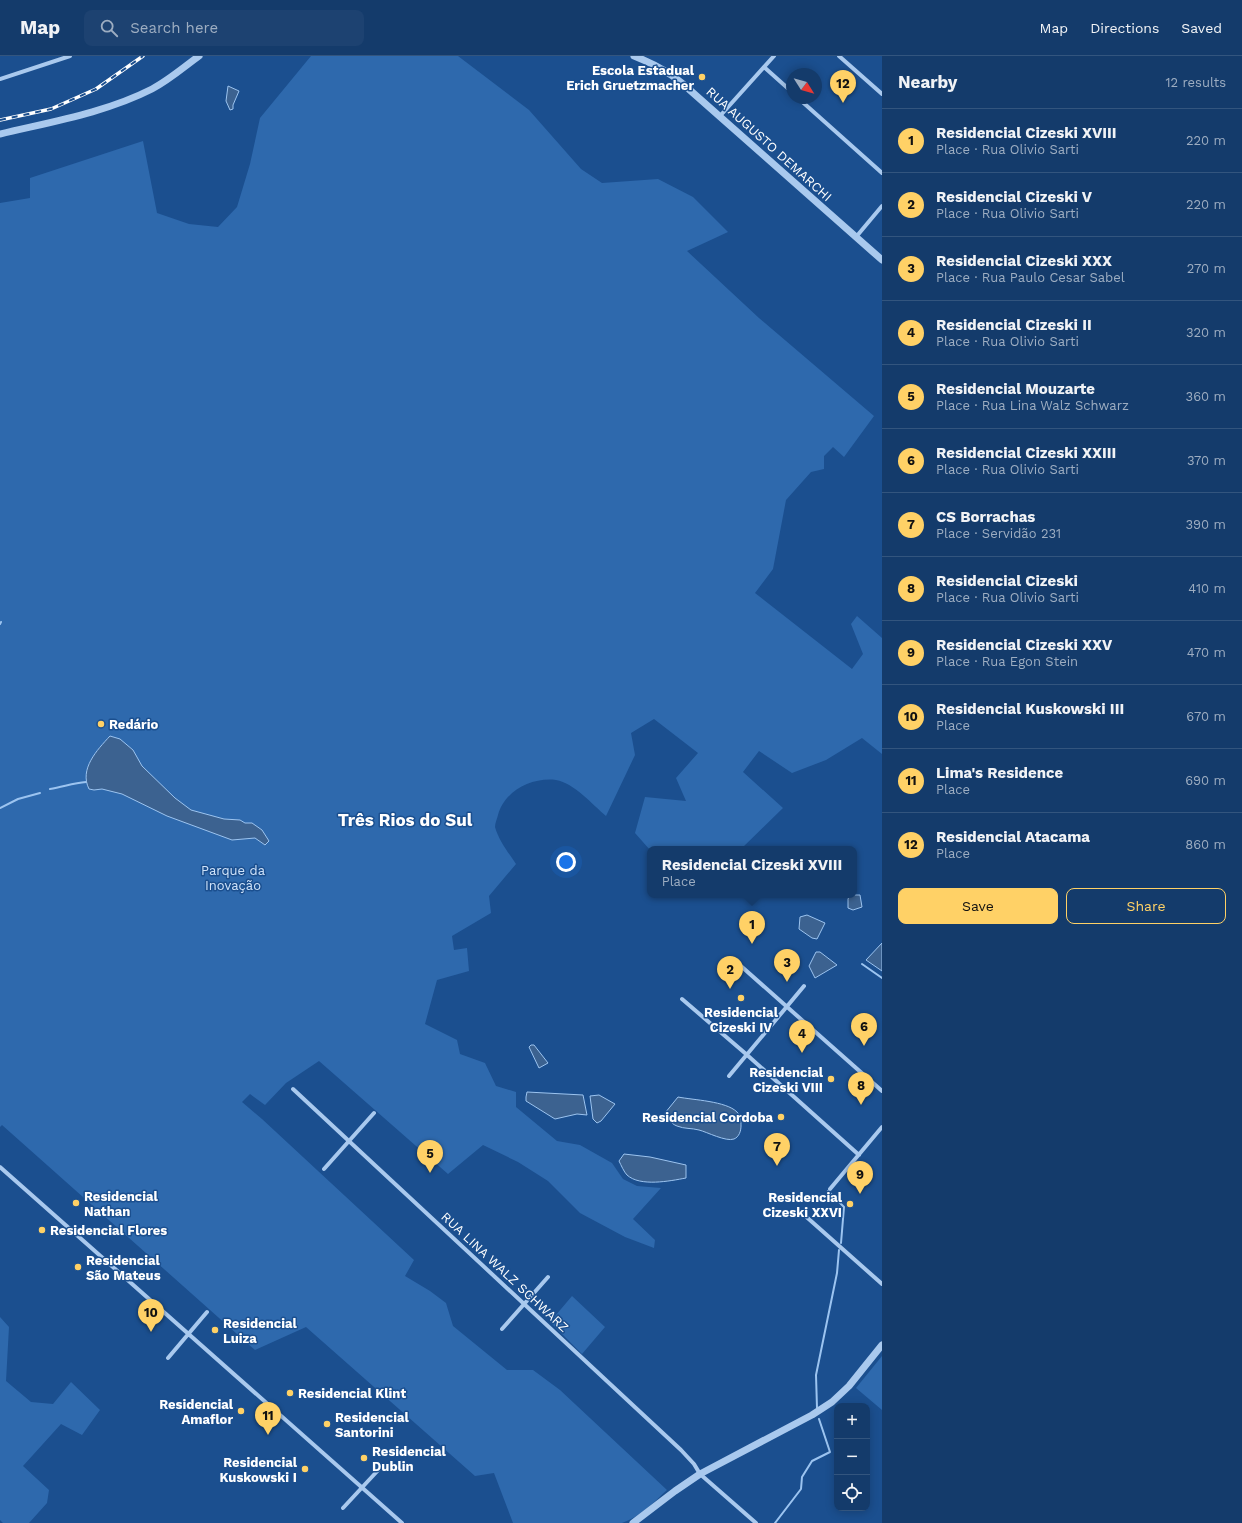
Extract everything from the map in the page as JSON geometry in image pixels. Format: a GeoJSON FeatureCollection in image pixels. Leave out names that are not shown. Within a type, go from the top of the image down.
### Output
{"type":"FeatureCollection","features":[{"type":"Feature","properties":{"kind":"street"},"geometry":{"type":"LineString","coordinates":[[0,79],[70,56]]}},
{"type":"Feature","properties":{"kind":"street"},"geometry":{"type":"LineString","coordinates":[[0,134],[70,117],[124,101],[153,88],[199,56]]}},
{"type":"Feature","properties":{"kind":"street","name":"RUA AUGUSTO DEMARCHI"},"geometry":{"type":"LineString","coordinates":[[634,56],[669,72],[882,260]]}},
{"type":"Feature","properties":{"kind":"street"},"geometry":{"type":"LineString","coordinates":[[720,116],[774,56]]}},
{"type":"Feature","properties":{"kind":"street"},"geometry":{"type":"LineString","coordinates":[[839,56],[882,94]]}},
{"type":"Feature","properties":{"kind":"street"},"geometry":{"type":"LineString","coordinates":[[764,68],[786,87]]}},
{"type":"Feature","properties":{"kind":"street"},"geometry":{"type":"LineString","coordinates":[[805,104],[882,173]]}},
{"type":"Feature","properties":{"kind":"street"},"geometry":{"type":"LineString","coordinates":[[856,237],[882,206]]}},
{"type":"Feature","properties":{"kind":"street"},"geometry":{"type":"LineString","coordinates":[[732,959],[882,1091]]}},
{"type":"Feature","properties":{"kind":"street"},"geometry":{"type":"LineString","coordinates":[[729,1076],[804,986]]}},
{"type":"Feature","properties":{"kind":"street"},"geometry":{"type":"LineString","coordinates":[[682,999],[859,1155]]}},
{"type":"Feature","properties":{"kind":"street","name":"RUA LINA WALZ SCHWARZ"},"geometry":{"type":"LineString","coordinates":[[293,1089],[681,1450],[694,1464],[700,1474],[756,1523]]}},
{"type":"Feature","properties":{"kind":"street"},"geometry":{"type":"LineString","coordinates":[[324,1169],[374,1113]]}},
{"type":"Feature","properties":{"kind":"street"},"geometry":{"type":"LineString","coordinates":[[830,1189],[882,1127]]}},
{"type":"Feature","properties":{"kind":"street"},"geometry":{"type":"LineString","coordinates":[[0,1168],[402,1523]]}},
{"type":"Feature","properties":{"kind":"street"},"geometry":{"type":"LineString","coordinates":[[802,1213],[882,1284]]}},
{"type":"Feature","properties":{"kind":"street"},"geometry":{"type":"LineString","coordinates":[[502,1329],[548,1278]]}},
{"type":"Feature","properties":{"kind":"street"},"geometry":{"type":"LineString","coordinates":[[168,1358],[208,1312]]}},
{"type":"Feature","properties":{"kind":"street"},"geometry":{"type":"LineString","coordinates":[[633,1523],[675,1490],[700,1474],[812,1415],[832,1402],[849,1386],[882,1345]]}},
{"type":"Feature","properties":{"kind":"street"},"geometry":{"type":"LineString","coordinates":[[343,1508],[382,1466]]}},
{"type":"Feature","properties":{"kind":"green space","name":"Parque da Inovação"},"geometry":{"type":"Polygon","coordinates":[[[311,56],[458,56],[529,110],[581,169],[602,183],[658,179],[693,197],[728,232],[687,251],[759,318],[874,416],[844,457],[833,447],[824,456],[824,469],[811,472],[786,500],[773,569],[755,593],[852,669],[863,654],[851,624],[857,616],[882,638],[882,754],[862,738],[826,760],[792,773],[759,751],[743,772],[783,808],[744,846],[647,847],[635,833],[645,797],[686,801],[676,778],[698,753],[654,719],[631,733],[635,755],[606,816],[570,785],[563,782],[556,780],[538,781],[520,787],[506,799],[501,806],[495,827],[501,842],[516,864],[489,896],[491,913],[452,936],[454,950],[467,948],[469,971],[437,980],[425,1024],[457,1040],[460,1054],[485,1063],[496,1086],[516,1092],[516,1107],[557,1141],[580,1145],[612,1163],[623,1179],[637,1186],[661,1188],[633,1219],[655,1240],[654,1248],[625,1237],[580,1213],[548,1181],[518,1162],[483,1145],[448,1174],[319,1061],[286,1083],[265,1105],[250,1094],[242,1102],[414,1260],[405,1276],[430,1291],[446,1303],[453,1326],[507,1370],[533,1370],[560,1390],[667,1490],[641,1513],[622,1523],[513,1523],[494,1473],[475,1476],[306,1327],[255,1350],[2,1125],[0,1127],[0,203],[30,198],[30,178],[143,141],[157,213],[189,224],[218,227],[237,207],[250,164],[260,118],[311,56]]]}},
{"type":"Feature","properties":{"kind":"green space"},"geometry":{"type":"Polygon","coordinates":[[[572,1296],[605,1327],[582,1354],[550,1322],[572,1296]]]}},
{"type":"Feature","properties":{"kind":"green space"},"geometry":{"type":"Polygon","coordinates":[[[0,1317],[9,1327],[6,1381],[31,1402],[53,1404],[71,1382],[100,1410],[82,1435],[61,1424],[23,1466],[49,1490],[47,1503],[29,1523],[3,1523],[0,1520],[0,1317]]]}},
{"type":"Feature","properties":{"kind":"green space"},"geometry":{"type":"Polygon","coordinates":[[[882,1356],[882,1410],[856,1388],[882,1356]]]}},
{"type":"Feature","properties":{"kind":"shaded area"},"geometry":{"type":"Polygon","coordinates":[[[228,86],[239,91],[233,105],[233,109],[230,110],[226,101],[228,86]]]}},
{"type":"Feature","properties":{"kind":"shaded area"},"geometry":{"type":"Polygon","coordinates":[[[110,736],[120,739],[133,750],[142,766],[175,798],[191,810],[224,819],[240,820],[245,823],[252,823],[262,830],[269,841],[265,845],[255,838],[232,840],[167,816],[122,794],[102,789],[89,789],[86,782],[88,767],[95,754],[110,736]]]}},
{"type":"Feature","properties":{"kind":"shaded area"},"geometry":{"type":"Polygon","coordinates":[[[857,895],[860,895],[862,907],[853,910],[848,908],[848,899],[857,898],[857,895]]]}},
{"type":"Feature","properties":{"kind":"shaded area"},"geometry":{"type":"Polygon","coordinates":[[[807,915],[825,923],[817,939],[812,938],[799,929],[800,917],[807,915]]]}},
{"type":"Feature","properties":{"kind":"shaded area"},"geometry":{"type":"Polygon","coordinates":[[[882,943],[882,971],[866,960],[882,943]]]}},
{"type":"Feature","properties":{"kind":"shaded area"},"geometry":{"type":"Polygon","coordinates":[[[816,952],[820,952],[837,965],[815,978],[809,966],[816,952]]]}},
{"type":"Feature","properties":{"kind":"shaded area"},"geometry":{"type":"Polygon","coordinates":[[[534,1045],[548,1063],[539,1068],[529,1047],[534,1045]]]}},
{"type":"Feature","properties":{"kind":"shaded area"},"geometry":{"type":"Polygon","coordinates":[[[527,1092],[583,1095],[587,1115],[577,1114],[555,1119],[526,1101],[527,1092]]]}},
{"type":"Feature","properties":{"kind":"shaded area"},"geometry":{"type":"Polygon","coordinates":[[[599,1095],[615,1104],[601,1121],[597,1123],[593,1119],[590,1096],[599,1095]]]}},
{"type":"Feature","properties":{"kind":"shaded area"},"geometry":{"type":"Polygon","coordinates":[[[678,1097],[717,1103],[732,1108],[737,1112],[740,1119],[740,1132],[736,1138],[731,1140],[699,1130],[682,1128],[673,1124],[665,1113],[678,1097]]]}},
{"type":"Feature","properties":{"kind":"shaded area"},"geometry":{"type":"Polygon","coordinates":[[[624,1154],[650,1157],[686,1165],[686,1178],[655,1182],[633,1179],[626,1174],[619,1161],[624,1154]]]}},
{"type":"Feature","properties":{"kind":"waterway"},"geometry":{"type":"LineString","coordinates":[[50,789],[86,782]]}},
{"type":"Feature","properties":{"kind":"waterway"},"geometry":{"type":"LineString","coordinates":[[0,808],[18,799],[40,793]]}},
{"type":"Feature","properties":{"kind":"waterway"},"geometry":{"type":"LineString","coordinates":[[862,964],[882,978]]}},
{"type":"Feature","properties":{"kind":"waterway"},"geometry":{"type":"LineString","coordinates":[[828,1191],[844,1207],[841,1243]]}},
{"type":"Feature","properties":{"kind":"waterway"},"geometry":{"type":"LineString","coordinates":[[817,1408],[816,1375],[837,1273],[839,1250]]}},
{"type":"Feature","properties":{"kind":"waterway"},"geometry":{"type":"LineString","coordinates":[[775,1523],[801,1489],[802,1477],[812,1461],[830,1452],[819,1419]]}},
{"type":"Feature","properties":{"kind":"railway"},"geometry":{"type":"LineString","coordinates":[[0,120],[51,109],[96,89],[143,56]]}},
{"type":"Feature","properties":{"kind":"place","name":"Escola Estadual Erich Gruetzmacher"},"geometry":{"type":"Point","coordinates":[702,77]}},
{"type":"Feature","properties":{"kind":"place","name":"Residencial Atacama"},"geometry":{"type":"Point","coordinates":[843,103]}},
{"type":"Feature","properties":{"kind":"place","name":"Redário"},"geometry":{"type":"Point","coordinates":[101,724]}},
{"type":"Feature","properties":{"kind":"place","name":"Residencial Cizeski XVIII"},"geometry":{"type":"Point","coordinates":[752,944]}},
{"type":"Feature","properties":{"kind":"place","name":"Residencial Cizeski XXX"},"geometry":{"type":"Point","coordinates":[787,982]}},
{"type":"Feature","properties":{"kind":"place","name":"Residencial Cizeski V"},"geometry":{"type":"Point","coordinates":[730,989]}},
{"type":"Feature","properties":{"kind":"place","name":"Residencial Cizeski IV"},"geometry":{"type":"Point","coordinates":[741,998]}},
{"type":"Feature","properties":{"kind":"place","name":"Residencial Cizeski XXIII"},"geometry":{"type":"Point","coordinates":[864,1046]}},
{"type":"Feature","properties":{"kind":"place","name":"Residencial Cizeski II"},"geometry":{"type":"Point","coordinates":[802,1053]}},
{"type":"Feature","properties":{"kind":"place","name":"Residencial Cizeski VIII"},"geometry":{"type":"Point","coordinates":[831,1079]}},
{"type":"Feature","properties":{"kind":"place","name":"Residencial Cizeski"},"geometry":{"type":"Point","coordinates":[861,1105]}},
{"type":"Feature","properties":{"kind":"place","name":"Residencial Cordoba"},"geometry":{"type":"Point","coordinates":[781,1117]}},
{"type":"Feature","properties":{"kind":"place","name":"CS Borrachas"},"geometry":{"type":"Point","coordinates":[777,1166]}},
{"type":"Feature","properties":{"kind":"place","name":"Residencial Mouzarte"},"geometry":{"type":"Point","coordinates":[430,1173]}},
{"type":"Feature","properties":{"kind":"place","name":"Residencial Cizeski XXV"},"geometry":{"type":"Point","coordinates":[860,1194]}},
{"type":"Feature","properties":{"kind":"place","name":"Residencial Nathan"},"geometry":{"type":"Point","coordinates":[76,1203]}},
{"type":"Feature","properties":{"kind":"place","name":"Residencial Cizeski XXVI"},"geometry":{"type":"Point","coordinates":[850,1204]}},
{"type":"Feature","properties":{"kind":"place","name":"Residencial Flores"},"geometry":{"type":"Point","coordinates":[42,1230]}},
{"type":"Feature","properties":{"kind":"place","name":"Residencial São Mateus"},"geometry":{"type":"Point","coordinates":[78,1267]}},
{"type":"Feature","properties":{"kind":"place","name":"Residencial Luiza"},"geometry":{"type":"Point","coordinates":[215,1330]}},
{"type":"Feature","properties":{"kind":"place","name":"Residencial Kuskowski III"},"geometry":{"type":"Point","coordinates":[151,1332]}},
{"type":"Feature","properties":{"kind":"place","name":"Residencial Klint"},"geometry":{"type":"Point","coordinates":[290,1393]}},
{"type":"Feature","properties":{"kind":"place","name":"Residencial Amaflor"},"geometry":{"type":"Point","coordinates":[241,1411]}},
{"type":"Feature","properties":{"kind":"place","name":"Residencial Santorini"},"geometry":{"type":"Point","coordinates":[327,1424]}},
{"type":"Feature","properties":{"kind":"place","name":"Lima's Residence"},"geometry":{"type":"Point","coordinates":[268,1435]}},
{"type":"Feature","properties":{"kind":"place","name":"Residencial Dublin"},"geometry":{"type":"Point","coordinates":[364,1458]}},
{"type":"Feature","properties":{"kind":"place","name":"Residencial Kuskowski I"},"geometry":{"type":"Point","coordinates":[305,1469]}},
{"type":"Feature","properties":{"kind":"district","name":"Três Rios do Sul"},"geometry":{"type":"Point","coordinates":[405,820]}}]}
